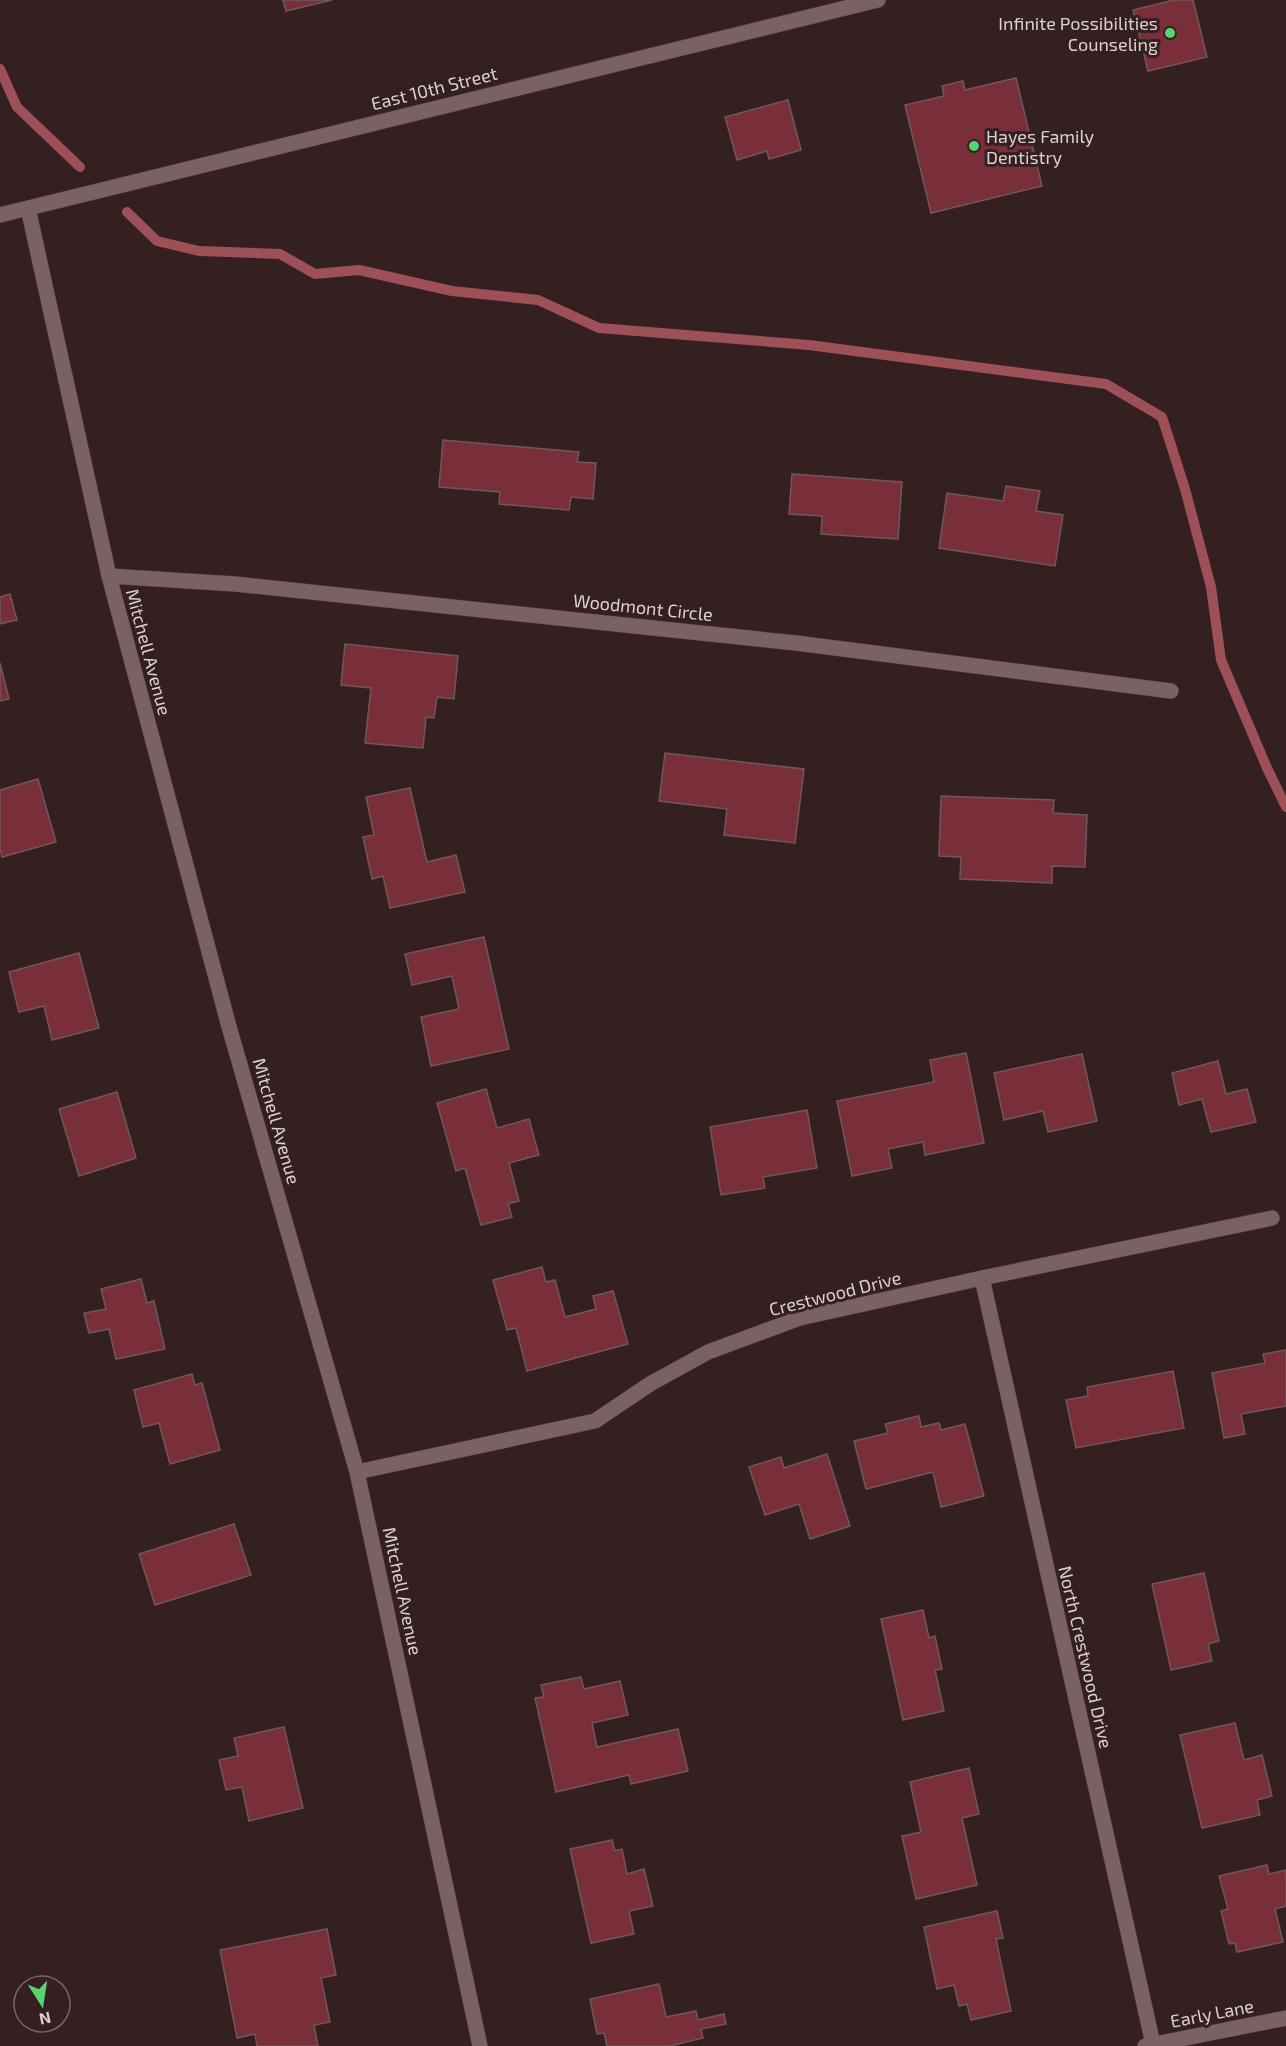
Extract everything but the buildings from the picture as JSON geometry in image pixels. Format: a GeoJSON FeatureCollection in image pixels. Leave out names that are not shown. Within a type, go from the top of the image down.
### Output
{"type":"FeatureCollection","features":[{"type":"Feature","properties":{"kind":"street","name":"East 10th Street"},"geometry":{"type":"LineString","coordinates":[[0,215],[878,0]]}},
{"type":"Feature","properties":{"kind":"street","name":"Mitchell Avenue"},"geometry":{"type":"LineString","coordinates":[[28,208],[108,576],[228,1023],[357,1472],[480,2046]]}},
{"type":"Feature","properties":{"kind":"street","name":"Woodmont Circle"},"geometry":{"type":"LineString","coordinates":[[108,576],[235,584],[796,643],[1171,691]]}},
{"type":"Feature","properties":{"kind":"street","name":"Crestwood Drive"},"geometry":{"type":"LineString","coordinates":[[357,1472],[595,1421],[650,1384],[708,1352],[800,1318],[1272,1218]]}},
{"type":"Feature","properties":{"kind":"street","name":"North Crestwood Drive"},"geometry":{"type":"LineString","coordinates":[[982,1278],[1149,2045]]}},
{"type":"Feature","properties":{"kind":"street","name":"Early Lane"},"geometry":{"type":"LineString","coordinates":[[1149,2045],[1286,2018]]}},
{"type":"Feature","properties":{"kind":"waterway"},"geometry":{"type":"LineString","coordinates":[[0,69],[17,107],[80,167]]}},
{"type":"Feature","properties":{"kind":"waterway"},"geometry":{"type":"LineString","coordinates":[[127,212],[157,241],[199,251],[280,254],[315,274],[359,270],[452,291],[538,300],[599,328],[809,345],[1106,384],[1162,417],[1185,489],[1211,587],[1221,660],[1286,807]]}},
{"type":"Feature","properties":{"kind":"place","name":"Infinite Possibilities Counseling"},"geometry":{"type":"Point","coordinates":[1170,33]}},
{"type":"Feature","properties":{"kind":"place","name":"Hayes Family Dentistry"},"geometry":{"type":"Point","coordinates":[974,146]}}]}
